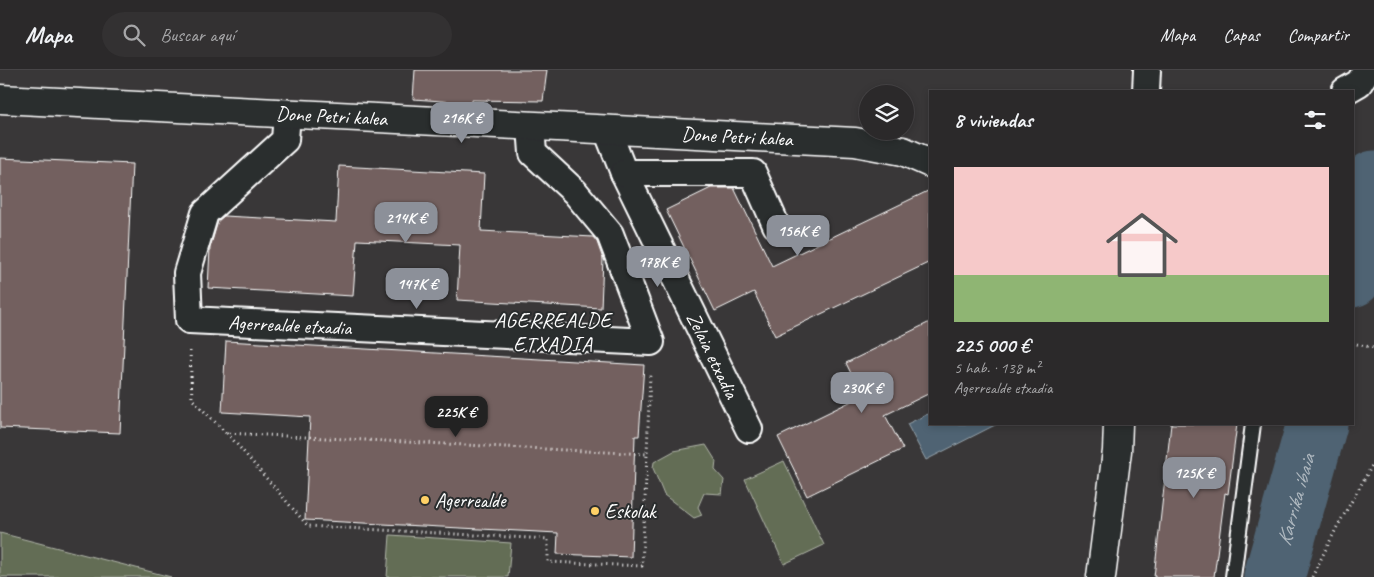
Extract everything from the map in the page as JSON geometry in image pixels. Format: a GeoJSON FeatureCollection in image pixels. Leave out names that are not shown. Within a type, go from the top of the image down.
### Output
{"type":"FeatureCollection","features":[{"type":"Feature","properties":{"kind":"street"},"geometry":{"type":"LineString","coordinates":[[1146,70],[1146,90]]}},
{"type":"Feature","properties":{"kind":"street"},"geometry":{"type":"LineString","coordinates":[[1347,90],[1359,84],[1367,70]]}},
{"type":"Feature","properties":{"kind":"street","name":"Done Petri kalea"},"geometry":{"type":"LineString","coordinates":[[0,99],[855,142],[903,151],[929,162]]}},
{"type":"Feature","properties":{"kind":"street"},"geometry":{"type":"LineString","coordinates":[[189,320],[187,273],[205,213],[285,140],[287,113]]}},
{"type":"Feature","properties":{"kind":"street"},"geometry":{"type":"LineString","coordinates":[[531,126],[533,153],[575,192],[610,234],[651,342]]}},
{"type":"Feature","properties":{"kind":"street","name":"Zelaia etxadia"},"geometry":{"type":"LineString","coordinates":[[607,130],[624,173],[749,429]]}},
{"type":"Feature","properties":{"kind":"street","name":"Done Petri kalea"},"geometry":{"type":"LineString","coordinates":[[903,151],[929,148]]}},
{"type":"Feature","properties":{"kind":"street"},"geometry":{"type":"LineString","coordinates":[[624,173],[753,173],[776,225]]}},
{"type":"Feature","properties":{"kind":"street","name":"Agerrealde etxadia"},"geometry":{"type":"LineString","coordinates":[[189,320],[651,342]]}},
{"type":"Feature","properties":{"kind":"street"},"geometry":{"type":"LineString","coordinates":[[1101,577],[1117,451],[1118,425]]}},
{"type":"Feature","properties":{"kind":"lane"},"geometry":{"type":"LineString","coordinates":[[1233,577],[1253,425]]}},
{"type":"Feature","properties":{"kind":"path"},"geometry":{"type":"LineString","coordinates":[[189,320],[192,399],[226,433],[308,526],[548,539],[548,562],[642,566],[651,342]]}},
{"type":"Feature","properties":{"kind":"path"},"geometry":{"type":"LineString","coordinates":[[1354,343],[1374,348]]}},
{"type":"Feature","properties":{"kind":"path"},"geometry":{"type":"LineString","coordinates":[[226,433],[647,454]]}},
{"type":"Feature","properties":{"kind":"path"},"geometry":{"type":"LineString","coordinates":[[1312,577],[1337,527],[1374,462]]}},
{"type":"Feature","properties":{"kind":"green space"},"geometry":{"type":"Polygon","coordinates":[[[706,445],[716,461],[715,470],[724,480],[722,494],[704,493],[698,507],[702,515],[694,518],[664,495],[653,468],[654,462],[674,451],[706,445]]]}},
{"type":"Feature","properties":{"kind":"green space"},"geometry":{"type":"Polygon","coordinates":[[[784,461],[824,545],[784,564],[745,479],[784,461]]]}},
{"type":"Feature","properties":{"kind":"green space"},"geometry":{"type":"Polygon","coordinates":[[[0,533],[171,577],[0,577],[0,533]]]}},
{"type":"Feature","properties":{"kind":"green space"},"geometry":{"type":"Polygon","coordinates":[[[390,535],[511,543],[508,577],[387,577],[390,535]]]}},
{"type":"Feature","properties":{"kind":"water"},"geometry":{"type":"Polygon","coordinates":[[[929,413],[929,425],[995,425],[926,460],[907,424],[929,413]]]}},
{"type":"Feature","properties":{"kind":"building"},"geometry":{"type":"Polygon","coordinates":[[[415,70],[547,70],[543,101],[472,100],[472,103],[413,99],[415,70]]]}},
{"type":"Feature","properties":{"kind":"building"},"geometry":{"type":"Polygon","coordinates":[[[0,158],[132,164],[120,433],[0,428],[0,158]]]}},
{"type":"Feature","properties":{"kind":"building"},"geometry":{"type":"Polygon","coordinates":[[[339,166],[484,174],[481,231],[593,237],[597,242],[603,259],[601,308],[457,300],[460,245],[357,240],[353,296],[208,288],[210,248],[218,221],[224,216],[336,222],[339,166]]]}},
{"type":"Feature","properties":{"kind":"building"},"geometry":{"type":"Polygon","coordinates":[[[711,188],[734,188],[772,266],[929,190],[929,262],[775,336],[754,292],[715,311],[666,210],[711,188]]]}},
{"type":"Feature","properties":{"kind":"building"},"geometry":{"type":"Polygon","coordinates":[[[929,322],[929,393],[885,415],[903,449],[807,496],[778,437],[862,396],[846,363],[929,322]]]}},
{"type":"Feature","properties":{"kind":"building"},"geometry":{"type":"Polygon","coordinates":[[[226,341],[644,365],[639,436],[635,436],[631,557],[557,554],[558,533],[305,520],[310,417],[222,412],[226,341]]]}},
{"type":"Feature","properties":{"kind":"building"},"geometry":{"type":"Polygon","coordinates":[[[1171,425],[1237,425],[1228,494],[1225,493],[1214,577],[1154,577],[1171,425]]]}},
{"type":"Feature","properties":{"kind":"waterway","name":"Karrika ibaia"},"geometry":{"type":"LineString","coordinates":[[1354,268],[1374,181]]}},
{"type":"Feature","properties":{"kind":"waterway","name":"Karrika ibaia"},"geometry":{"type":"LineString","coordinates":[[1274,577],[1317,425]]}},
{"type":"Feature","properties":{"kind":"place","name":"Agerrealde"},"geometry":{"type":"Point","coordinates":[425,500]}},
{"type":"Feature","properties":{"kind":"place","name":"Eskolak"},"geometry":{"type":"Point","coordinates":[595,511]}},
{"type":"Feature","properties":{"kind":"district","name":"AGERREALDE ETXADIA"},"geometry":{"type":"Point","coordinates":[553,332]}}]}
